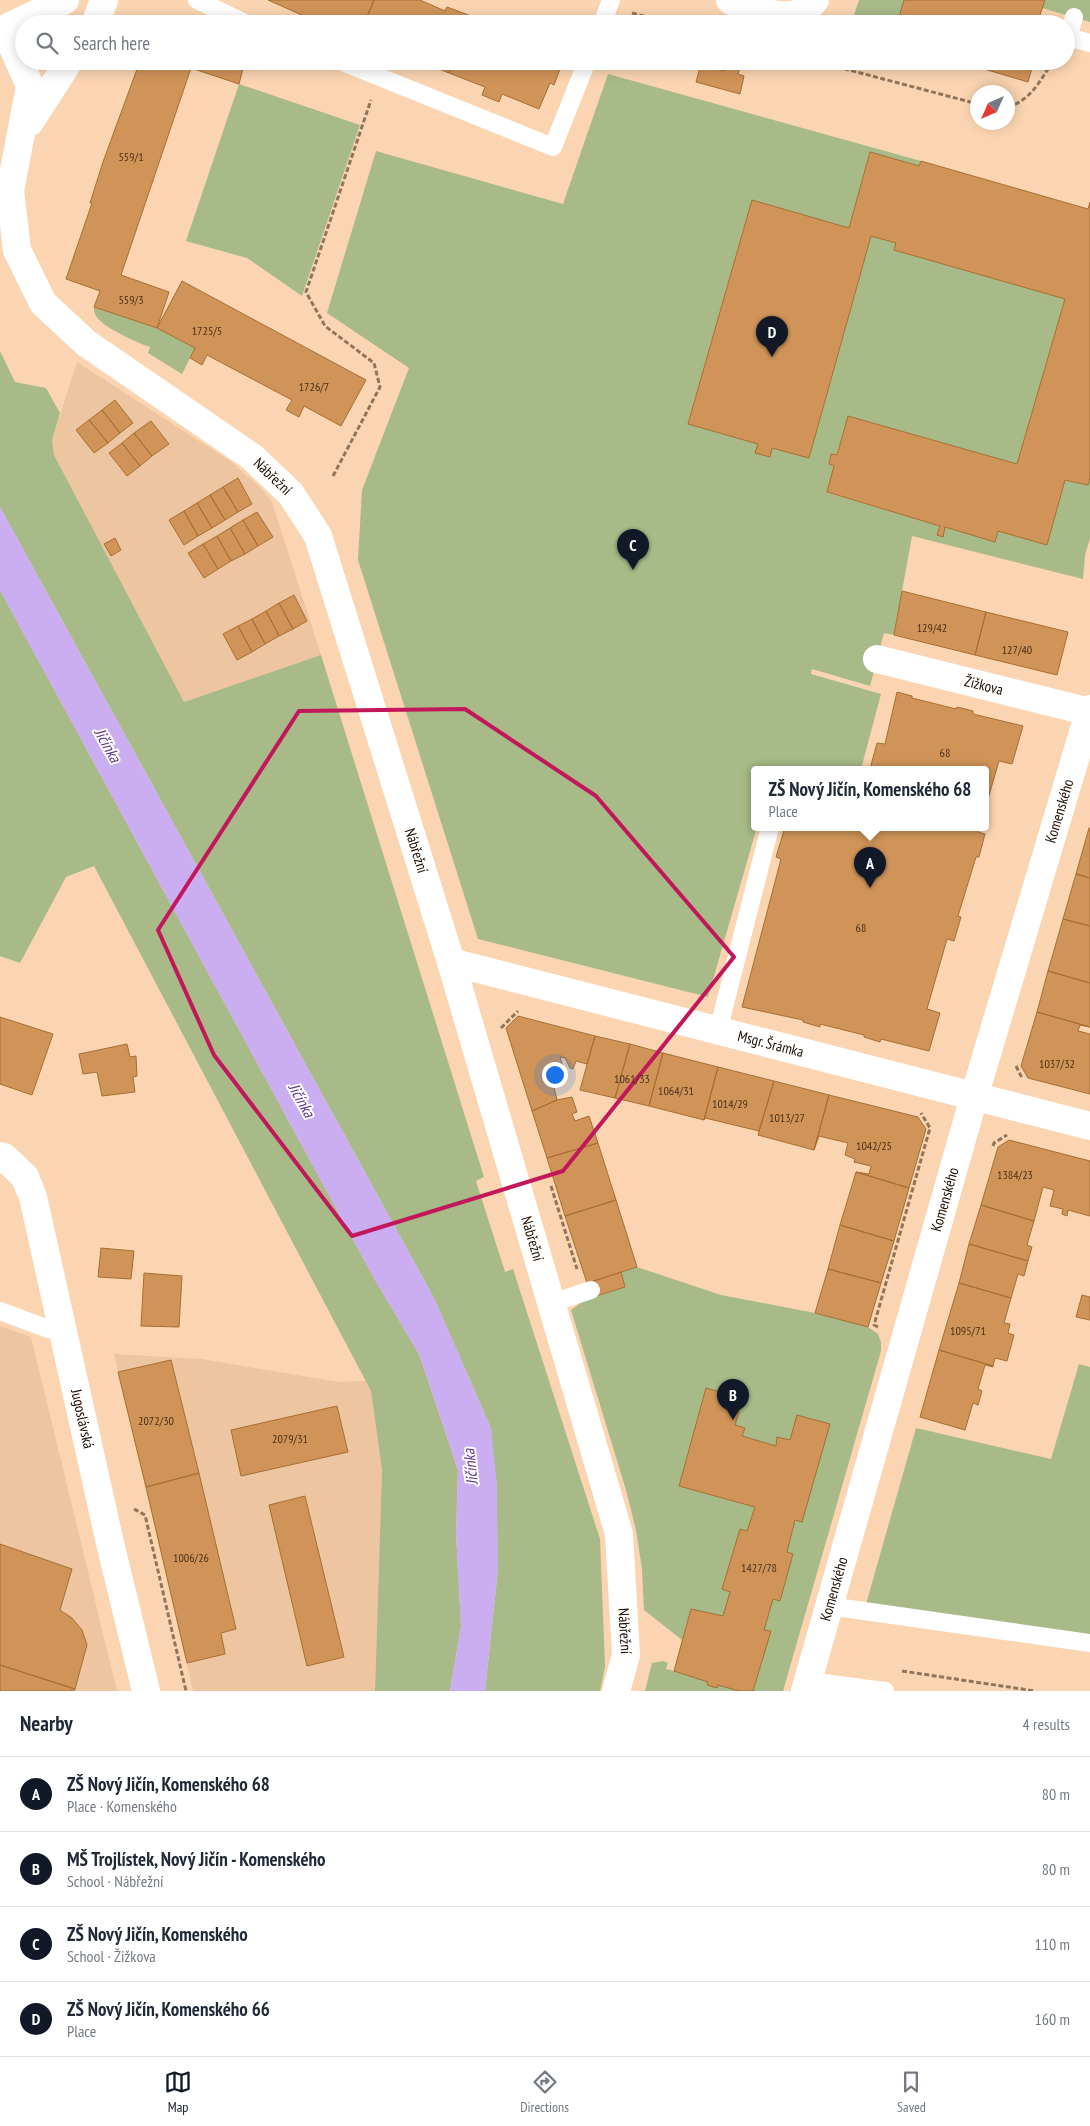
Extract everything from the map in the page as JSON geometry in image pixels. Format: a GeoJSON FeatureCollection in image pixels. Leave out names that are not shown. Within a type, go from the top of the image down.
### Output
{"type":"FeatureCollection","features":[{"type":"Feature","properties":{"kind":"street"},"geometry":{"type":"LineString","coordinates":[[34,15],[65,0]]}},
{"type":"Feature","properties":{"kind":"street"},"geometry":{"type":"LineString","coordinates":[[98,15],[104,0]]}},
{"type":"Feature","properties":{"kind":"street"},"geometry":{"type":"LineString","coordinates":[[730,0],[777,15]]}},
{"type":"Feature","properties":{"kind":"street"},"geometry":{"type":"LineString","coordinates":[[788,15],[805,10],[815,0]]}},
{"type":"Feature","properties":{"kind":"street"},"geometry":{"type":"LineString","coordinates":[[3,30],[15,24]]}},
{"type":"Feature","properties":{"kind":"street","name":"Nábřežní"},"geometry":{"type":"LineString","coordinates":[[3,30],[15,55]]}},
{"type":"Feature","properties":{"kind":"street","name":"Nábřežní"},"geometry":{"type":"LineString","coordinates":[[22,70],[30,86],[10,191],[17,250],[44,303],[86,342],[252,457],[291,494],[318,536],[451,962],[619,1534],[626,1655],[616,1691]]}},
{"type":"Feature","properties":{"kind":"street","name":"Nábřežní"},"geometry":{"type":"LineString","coordinates":[[22,134],[63,70]]}},
{"type":"Feature","properties":{"kind":"street","name":"Žižkova"},"geometry":{"type":"LineString","coordinates":[[877,660],[1090,711]]}},
{"type":"Feature","properties":{"kind":"street","name":"Komenského"},"geometry":{"type":"LineString","coordinates":[[807,1686],[974,1097],[1090,711]]}},
{"type":"Feature","properties":{"kind":"street","name":"Msgr. Šrámka"},"geometry":{"type":"LineString","coordinates":[[451,962],[1090,1126]]}},
{"type":"Feature","properties":{"kind":"street","name":"Jugoslávská"},"geometry":{"type":"LineString","coordinates":[[1,1161],[25,1177],[33,1197],[110,1542],[146,1691]]}},
{"type":"Feature","properties":{"kind":"lane"},"geometry":{"type":"LineString","coordinates":[[197,0],[228,15]]}},
{"type":"Feature","properties":{"kind":"lane"},"geometry":{"type":"LineString","coordinates":[[605,15],[611,0]]}},
{"type":"Feature","properties":{"kind":"lane"},"geometry":{"type":"LineString","coordinates":[[1075,39],[1090,44]]}},
{"type":"Feature","properties":{"kind":"lane"},"geometry":{"type":"LineString","coordinates":[[362,70],[553,147],[583,70]]}},
{"type":"Feature","properties":{"kind":"lane"},"geometry":{"type":"LineString","coordinates":[[718,1031],[769,831]]}},
{"type":"Feature","properties":{"kind":"lane"},"geometry":{"type":"LineString","coordinates":[[552,1304],[588,1291]]}},
{"type":"Feature","properties":{"kind":"lane"},"geometry":{"type":"LineString","coordinates":[[0,1311],[48,1329],[62,1326]]}},
{"type":"Feature","properties":{"kind":"lane"},"geometry":{"type":"LineString","coordinates":[[830,1606],[1090,1643]]}},
{"type":"Feature","properties":{"kind":"lane"},"geometry":{"type":"LineString","coordinates":[[807,1686],[885,1691]]}},
{"type":"Feature","properties":{"kind":"path"},"geometry":{"type":"LineString","coordinates":[[853,70],[970,102]]}},
{"type":"Feature","properties":{"kind":"path"},"geometry":{"type":"LineString","coordinates":[[1015,105],[1019,104],[1035,90],[1047,70]]}},
{"type":"Feature","properties":{"kind":"path"},"geometry":{"type":"LineString","coordinates":[[332,476],[380,388],[374,364],[325,326],[306,292],[379,77]]}},
{"type":"Feature","properties":{"kind":"path"},"geometry":{"type":"LineString","coordinates":[[504,1036],[501,1027],[516,1011],[525,1013]]}},
{"type":"Feature","properties":{"kind":"path"},"geometry":{"type":"LineString","coordinates":[[1018,1059],[1016,1066],[1025,1082]]}},
{"type":"Feature","properties":{"kind":"path"},"geometry":{"type":"LineString","coordinates":[[882,1331],[874,1325],[930,1128],[921,1113],[912,1111]]}},
{"type":"Feature","properties":{"kind":"path"},"geometry":{"type":"LineString","coordinates":[[991,1152],[994,1143],[1009,1135]]}},
{"type":"Feature","properties":{"kind":"path"},"geometry":{"type":"LineString","coordinates":[[550,1184],[588,1291]]}},
{"type":"Feature","properties":{"kind":"path"},"geometry":{"type":"LineString","coordinates":[[896,1670],[1035,1691]]}},
{"type":"Feature","properties":{"kind":"highlighted area"},"geometry":{"type":"Polygon","coordinates":[[[465,709],[596,796],[734,957],[563,1171],[352,1236],[214,1055],[158,930],[299,711],[465,709]]]}},
{"type":"Feature","properties":{"kind":"shaded area"},"geometry":{"type":"Polygon","coordinates":[[[77,362],[230,461],[261,488],[272,502],[321,655],[184,702],[54,455],[52,440],[77,362]]]}},
{"type":"Feature","properties":{"kind":"shaded area"},"geometry":{"type":"Polygon","coordinates":[[[0,1326],[31,1337],[117,1691],[0,1691],[0,1326]]]}},
{"type":"Feature","properties":{"kind":"shaded area"},"geometry":{"type":"Polygon","coordinates":[[[114,1354],[201,1359],[338,1382],[366,1381],[371,1391],[382,1470],[375,1691],[193,1691],[114,1354]]]}},
{"type":"Feature","properties":{"kind":"green space"},"geometry":{"type":"Polygon","coordinates":[[[859,0],[904,0],[900,15],[854,15],[859,0]]]}},
{"type":"Feature","properties":{"kind":"green space"},"geometry":{"type":"Polygon","coordinates":[[[1045,0],[1090,0],[1090,22],[1075,18],[1075,15],[1066,15],[1042,8],[1045,0]]]}},
{"type":"Feature","properties":{"kind":"green space"},"geometry":{"type":"Polygon","coordinates":[[[608,74],[921,161],[919,166],[870,152],[849,228],[752,201],[688,424],[758,444],[756,453],[769,457],[772,448],[809,458],[871,236],[896,243],[895,250],[1065,299],[1017,464],[848,416],[837,455],[831,454],[829,464],[834,466],[828,493],[940,526],[937,535],[942,537],[945,527],[995,541],[998,531],[1047,545],[1065,480],[1088,485],[1090,478],[1090,538],[1085,555],[1083,579],[912,536],[894,635],[884,633],[870,686],[812,669],[811,674],[881,694],[862,766],[751,766],[751,831],[756,831],[708,997],[478,939],[358,560],[362,490],[409,368],[327,313],[376,151],[563,204],[608,74]]]}},
{"type":"Feature","properties":{"kind":"green space"},"geometry":{"type":"Polygon","coordinates":[[[239,84],[360,125],[302,296],[247,258],[186,241],[239,84]]]}},
{"type":"Feature","properties":{"kind":"green space"},"geometry":{"type":"Polygon","coordinates":[[[94,307],[157,328],[195,348],[182,374],[148,353],[150,347],[120,334],[104,324],[95,314],[94,307]]]}},
{"type":"Feature","properties":{"kind":"green space"},"geometry":{"type":"Polygon","coordinates":[[[0,351],[15,382],[46,388],[60,413],[52,440],[54,455],[184,702],[321,655],[484,1177],[476,1181],[505,1272],[513,1269],[600,1539],[605,1667],[600,1691],[485,1691],[498,1569],[491,1428],[434,1298],[0,507],[0,351]]]}},
{"type":"Feature","properties":{"kind":"green space"},"geometry":{"type":"Polygon","coordinates":[[[0,590],[375,1280],[419,1354],[458,1470],[456,1533],[461,1626],[450,1691],[375,1691],[382,1470],[371,1391],[94,866],[66,877],[20,963],[0,956],[0,590]]]}},
{"type":"Feature","properties":{"kind":"green space"},"geometry":{"type":"Polygon","coordinates":[[[637,1267],[721,1295],[815,1313],[868,1327],[878,1334],[881,1342],[881,1351],[783,1691],[645,1691],[652,1663],[663,1661],[668,1663],[666,1669],[674,1671],[682,1640],[644,1610],[642,1569],[636,1530],[626,1490],[571,1310],[585,1300],[624,1287],[621,1272],[637,1267]]]}},
{"type":"Feature","properties":{"kind":"green space"},"geometry":{"type":"Polygon","coordinates":[[[1079,1364],[1090,1367],[1090,1636],[866,1604],[916,1428],[1051,1459],[1079,1364]]]}},
{"type":"Feature","properties":{"kind":"water","name":"Jičínka"},"geometry":{"type":"Polygon","coordinates":[[[0,507],[434,1298],[491,1428],[497,1485],[498,1569],[485,1691],[450,1691],[461,1626],[456,1533],[458,1470],[419,1354],[375,1280],[0,590],[0,507]]]}},
{"type":"Feature","properties":{"kind":"building"},"geometry":{"type":"Polygon","coordinates":[[[268,0],[374,0],[368,15],[302,15],[268,0]]]}},
{"type":"Feature","properties":{"kind":"building"},"geometry":{"type":"Polygon","coordinates":[[[374,0],[420,0],[445,11],[447,7],[468,15],[368,15],[374,0]]]}},
{"type":"Feature","properties":{"kind":"building"},"geometry":{"type":"Polygon","coordinates":[[[904,0],[1045,0],[1040,15],[900,15],[904,0]]]}},
{"type":"Feature","properties":{"kind":"building"},"geometry":{"type":"Polygon","coordinates":[[[137,70],[190,70],[121,275],[169,292],[157,328],[94,307],[100,291],[66,279],[92,203],[90,203],[137,70]]]}},
{"type":"Feature","properties":{"kind":"building"},"geometry":{"type":"Polygon","coordinates":[[[197,70],[243,70],[239,84],[197,70]]]}},
{"type":"Feature","properties":{"kind":"building"},"geometry":{"type":"Polygon","coordinates":[[[450,70],[560,70],[554,85],[550,83],[539,109],[502,94],[499,102],[482,95],[485,87],[449,73],[450,70]]]}},
{"type":"Feature","properties":{"kind":"building"},"geometry":{"type":"Polygon","coordinates":[[[699,70],[739,70],[738,74],[744,76],[740,94],[696,82],[699,70]]]}},
{"type":"Feature","properties":{"kind":"building"},"geometry":{"type":"Polygon","coordinates":[[[987,70],[1031,70],[1028,82],[987,70]]]}},
{"type":"Feature","properties":{"kind":"building"},"geometry":{"type":"Polygon","coordinates":[[[870,152],[919,166],[921,161],[1088,209],[1090,202],[1090,478],[1088,485],[1065,480],[1047,545],[998,531],[995,542],[945,527],[943,537],[937,535],[940,526],[827,492],[834,466],[829,464],[831,454],[837,455],[848,416],[1017,464],[1065,299],[894,250],[896,243],[871,236],[809,458],[772,448],[770,457],[755,453],[758,444],[688,424],[752,200],[849,228],[870,152]]]}},
{"type":"Feature","properties":{"kind":"building"},"geometry":{"type":"Polygon","coordinates":[[[182,281],[366,380],[341,426],[304,406],[299,417],[286,410],[292,400],[207,355],[202,365],[190,358],[195,348],[157,328],[182,281]]]}},
{"type":"Feature","properties":{"kind":"building"},"geometry":{"type":"Polygon","coordinates":[[[115,400],[133,423],[120,433],[102,410],[115,400]]]}},
{"type":"Feature","properties":{"kind":"building"},"geometry":{"type":"Polygon","coordinates":[[[102,410],[120,433],[108,443],[89,420],[102,410]]]}},
{"type":"Feature","properties":{"kind":"building"},"geometry":{"type":"Polygon","coordinates":[[[89,420],[108,443],[94,453],[76,430],[89,420]]]}},
{"type":"Feature","properties":{"kind":"building"},"geometry":{"type":"Polygon","coordinates":[[[151,421],[169,444],[152,456],[134,433],[151,421]]]}},
{"type":"Feature","properties":{"kind":"building"},"geometry":{"type":"Polygon","coordinates":[[[134,433],[152,456],[140,466],[122,443],[134,433]]]}},
{"type":"Feature","properties":{"kind":"building"},"geometry":{"type":"Polygon","coordinates":[[[122,443],[140,466],[127,476],[109,453],[122,443]]]}},
{"type":"Feature","properties":{"kind":"building"},"geometry":{"type":"Polygon","coordinates":[[[238,478],[252,504],[238,512],[223,487],[238,478]]]}},
{"type":"Feature","properties":{"kind":"building"},"geometry":{"type":"Polygon","coordinates":[[[223,487],[238,512],[225,520],[210,495],[223,487]]]}},
{"type":"Feature","properties":{"kind":"building"},"geometry":{"type":"Polygon","coordinates":[[[210,495],[225,520],[212,528],[197,503],[210,495]]]}},
{"type":"Feature","properties":{"kind":"building"},"geometry":{"type":"Polygon","coordinates":[[[197,503],[212,528],[198,536],[184,511],[197,503]]]}},
{"type":"Feature","properties":{"kind":"building"},"geometry":{"type":"Polygon","coordinates":[[[184,511],[198,536],[184,545],[169,520],[184,511]]]}},
{"type":"Feature","properties":{"kind":"building"},"geometry":{"type":"Polygon","coordinates":[[[257,512],[273,537],[258,546],[243,520],[257,512]]]}},
{"type":"Feature","properties":{"kind":"building"},"geometry":{"type":"Polygon","coordinates":[[[243,520],[258,546],[245,554],[230,528],[243,520]]]}},
{"type":"Feature","properties":{"kind":"building"},"geometry":{"type":"Polygon","coordinates":[[[230,528],[245,554],[231,561],[217,536],[230,528]]]}},
{"type":"Feature","properties":{"kind":"building"},"geometry":{"type":"Polygon","coordinates":[[[217,536],[231,561],[218,569],[203,544],[217,536]]]}},
{"type":"Feature","properties":{"kind":"building"},"geometry":{"type":"Polygon","coordinates":[[[115,538],[121,550],[111,556],[104,544],[115,538]]]}},
{"type":"Feature","properties":{"kind":"building"},"geometry":{"type":"Polygon","coordinates":[[[203,544],[218,569],[204,578],[188,553],[203,544]]]}},
{"type":"Feature","properties":{"kind":"building"},"geometry":{"type":"Polygon","coordinates":[[[902,591],[986,612],[975,655],[894,635],[902,591]]]}},
{"type":"Feature","properties":{"kind":"building"},"geometry":{"type":"Polygon","coordinates":[[[294,595],[307,621],[293,629],[279,603],[294,595]]]}},
{"type":"Feature","properties":{"kind":"building"},"geometry":{"type":"Polygon","coordinates":[[[279,603],[293,629],[279,636],[266,611],[279,603]]]}},
{"type":"Feature","properties":{"kind":"building"},"geometry":{"type":"Polygon","coordinates":[[[266,611],[279,636],[265,644],[252,619],[266,611]]]}},
{"type":"Feature","properties":{"kind":"building"},"geometry":{"type":"Polygon","coordinates":[[[986,612],[1068,632],[1057,675],[975,655],[986,612]]]}},
{"type":"Feature","properties":{"kind":"building"},"geometry":{"type":"Polygon","coordinates":[[[252,619],[265,644],[252,652],[238,626],[252,619]]]}},
{"type":"Feature","properties":{"kind":"building"},"geometry":{"type":"Polygon","coordinates":[[[238,626],[252,652],[237,660],[223,634],[238,626]]]}},
{"type":"Feature","properties":{"kind":"building"},"geometry":{"type":"Polygon","coordinates":[[[897,692],[912,696],[912,698],[956,709],[957,707],[973,711],[973,714],[1023,726],[1012,764],[999,761],[989,795],[989,766],[871,766],[877,743],[885,744],[897,692]]]}},
{"type":"Feature","properties":{"kind":"building"},"geometry":{"type":"Polygon","coordinates":[[[1090,828],[1090,878],[1076,874],[1090,828]]]}},
{"type":"Feature","properties":{"kind":"building"},"geometry":{"type":"Polygon","coordinates":[[[784,831],[978,831],[985,834],[958,916],[961,917],[954,941],[947,939],[927,1009],[940,1013],[929,1051],[881,1039],[880,1042],[864,1037],[864,1035],[820,1024],[820,1027],[803,1022],[803,1020],[742,1007],[781,859],[776,857],[784,831]]]}},
{"type":"Feature","properties":{"kind":"building"},"geometry":{"type":"Polygon","coordinates":[[[1076,874],[1090,878],[1090,926],[1063,919],[1076,874]]]}},
{"type":"Feature","properties":{"kind":"building"},"geometry":{"type":"Polygon","coordinates":[[[1063,919],[1090,926],[1090,983],[1048,971],[1063,919]]]}},
{"type":"Feature","properties":{"kind":"building"},"geometry":{"type":"Polygon","coordinates":[[[1048,971],[1090,983],[1090,1027],[1037,1012],[1048,971]]]}},
{"type":"Feature","properties":{"kind":"building"},"geometry":{"type":"Polygon","coordinates":[[[1037,1012],[1090,1027],[1080,1025],[1078,1031],[1090,1034],[1090,1094],[1028,1078],[1021,1066],[1037,1012]]]}},
{"type":"Feature","properties":{"kind":"building"},"geometry":{"type":"Polygon","coordinates":[[[518,1016],[595,1036],[587,1064],[576,1061],[573,1069],[570,1068],[565,1058],[560,1057],[566,1076],[564,1081],[553,1083],[557,1100],[532,1111],[506,1028],[518,1016]]]}},
{"type":"Feature","properties":{"kind":"building"},"geometry":{"type":"Polygon","coordinates":[[[0,1017],[53,1034],[32,1095],[0,1084],[0,1017]]]}},
{"type":"Feature","properties":{"kind":"building"},"geometry":{"type":"Polygon","coordinates":[[[595,1036],[630,1044],[615,1098],[580,1090],[595,1036]]]}},
{"type":"Feature","properties":{"kind":"building"},"geometry":{"type":"Polygon","coordinates":[[[127,1044],[130,1057],[136,1056],[137,1076],[133,1077],[135,1092],[102,1096],[97,1072],[83,1074],[79,1054],[127,1044]]]}},
{"type":"Feature","properties":{"kind":"building"},"geometry":{"type":"Polygon","coordinates":[[[630,1044],[663,1053],[649,1106],[615,1098],[630,1044]]]}},
{"type":"Feature","properties":{"kind":"building"},"geometry":{"type":"Polygon","coordinates":[[[663,1053],[718,1067],[704,1120],[649,1106],[663,1053]]]}},
{"type":"Feature","properties":{"kind":"building"},"geometry":{"type":"Polygon","coordinates":[[[718,1067],[774,1081],[759,1131],[705,1118],[704,1120],[718,1067]]]}},
{"type":"Feature","properties":{"kind":"building"},"geometry":{"type":"Polygon","coordinates":[[[774,1081],[829,1095],[814,1150],[758,1135],[774,1081]]]}},
{"type":"Feature","properties":{"kind":"building"},"geometry":{"type":"Polygon","coordinates":[[[829,1095],[918,1117],[926,1129],[909,1188],[856,1172],[869,1174],[871,1166],[854,1162],[855,1159],[845,1155],[848,1143],[819,1136],[814,1150],[829,1095]]]}},
{"type":"Feature","properties":{"kind":"building"},"geometry":{"type":"Polygon","coordinates":[[[572,1097],[577,1112],[572,1114],[575,1121],[589,1116],[598,1143],[547,1158],[532,1111],[557,1100],[572,1097]]]}},
{"type":"Feature","properties":{"kind":"building"},"geometry":{"type":"Polygon","coordinates":[[[1009,1140],[1090,1161],[1090,1216],[1068,1210],[1067,1216],[1062,1214],[1063,1209],[1050,1206],[1054,1190],[1043,1187],[1034,1221],[981,1205],[998,1147],[1009,1140]]]}},
{"type":"Feature","properties":{"kind":"building"},"geometry":{"type":"Polygon","coordinates":[[[598,1143],[616,1200],[565,1216],[547,1158],[598,1143]]]}},
{"type":"Feature","properties":{"kind":"building"},"geometry":{"type":"Polygon","coordinates":[[[856,1172],[909,1188],[894,1241],[840,1225],[856,1172]]]}},
{"type":"Feature","properties":{"kind":"building"},"geometry":{"type":"Polygon","coordinates":[[[616,1200],[637,1267],[587,1283],[565,1216],[616,1200]]]}},
{"type":"Feature","properties":{"kind":"building"},"geometry":{"type":"Polygon","coordinates":[[[981,1205],[1034,1221],[1027,1245],[1032,1247],[1028,1261],[969,1244],[981,1205]]]}},
{"type":"Feature","properties":{"kind":"building"},"geometry":{"type":"Polygon","coordinates":[[[840,1225],[894,1241],[881,1283],[828,1269],[840,1225]]]}},
{"type":"Feature","properties":{"kind":"building"},"geometry":{"type":"Polygon","coordinates":[[[969,1244],[1028,1261],[1024,1276],[1018,1274],[1011,1298],[959,1283],[969,1244]]]}},
{"type":"Feature","properties":{"kind":"building"},"geometry":{"type":"Polygon","coordinates":[[[101,1248],[134,1251],[131,1279],[98,1277],[101,1248]]]}},
{"type":"Feature","properties":{"kind":"building"},"geometry":{"type":"Polygon","coordinates":[[[828,1269],[881,1283],[868,1327],[815,1313],[828,1269]]]}},
{"type":"Feature","properties":{"kind":"building"},"geometry":{"type":"Polygon","coordinates":[[[621,1272],[625,1287],[593,1297],[588,1283],[621,1272]]]}},
{"type":"Feature","properties":{"kind":"building"},"geometry":{"type":"Polygon","coordinates":[[[144,1273],[182,1276],[179,1327],[141,1326],[144,1273]]]}},
{"type":"Feature","properties":{"kind":"building"},"geometry":{"type":"Polygon","coordinates":[[[959,1283],[1011,1298],[1004,1323],[1010,1324],[1008,1333],[1014,1335],[1007,1361],[995,1358],[993,1366],[939,1350],[959,1283]]]}},
{"type":"Feature","properties":{"kind":"building"},"geometry":{"type":"Polygon","coordinates":[[[1082,1295],[1090,1297],[1090,1320],[1076,1317],[1082,1295]]]}},
{"type":"Feature","properties":{"kind":"building"},"geometry":{"type":"Polygon","coordinates":[[[939,1350],[993,1366],[985,1365],[978,1389],[982,1391],[978,1405],[973,1403],[965,1430],[920,1417],[939,1350]]]}},
{"type":"Feature","properties":{"kind":"building"},"geometry":{"type":"Polygon","coordinates":[[[171,1360],[199,1473],[146,1487],[118,1372],[171,1360]]]}},
{"type":"Feature","properties":{"kind":"building"},"geometry":{"type":"Polygon","coordinates":[[[706,1388],[743,1399],[735,1425],[745,1428],[742,1436],[776,1446],[777,1437],[790,1440],[797,1415],[830,1424],[802,1522],[795,1520],[787,1552],[793,1554],[780,1601],[773,1599],[764,1630],[771,1631],[753,1691],[739,1691],[718,1685],[717,1688],[707,1685],[708,1682],[674,1671],[691,1609],[723,1616],[730,1592],[722,1589],[740,1529],[747,1531],[755,1507],[679,1486],[706,1388]]]}},
{"type":"Feature","properties":{"kind":"building"},"geometry":{"type":"Polygon","coordinates":[[[337,1406],[348,1452],[241,1476],[231,1430],[337,1406]]]}},
{"type":"Feature","properties":{"kind":"building"},"geometry":{"type":"Polygon","coordinates":[[[199,1473],[236,1629],[221,1633],[225,1654],[187,1663],[146,1487],[199,1473]]]}},
{"type":"Feature","properties":{"kind":"building"},"geometry":{"type":"Polygon","coordinates":[[[305,1496],[344,1657],[307,1666],[269,1505],[305,1496]]]}},
{"type":"Feature","properties":{"kind":"building"},"geometry":{"type":"Polygon","coordinates":[[[0,1544],[72,1569],[60,1610],[72,1618],[82,1630],[87,1645],[75,1689],[0,1665],[0,1544]]]}},
{"type":"Feature","properties":{"kind":"building"},"geometry":{"type":"Polygon","coordinates":[[[0,1665],[75,1689],[74,1691],[0,1691],[0,1665]]]}},
{"type":"Feature","properties":{"kind":"place","name":"ZŠ Nový Jičín, Komenského 66"},"geometry":{"type":"Point","coordinates":[772,357]}},
{"type":"Feature","properties":{"kind":"place","name":"ZŠ Nový Jičín, Komenského"},"geometry":{"type":"Point","coordinates":[633,570]}},
{"type":"Feature","properties":{"kind":"place","name":"ZŠ Nový Jičín, Komenského 68"},"geometry":{"type":"Point","coordinates":[870,888]}},
{"type":"Feature","properties":{"kind":"place","name":"MŠ Trojlístek, Nový Jičín - Komenského"},"geometry":{"type":"Point","coordinates":[733,1420]}}]}
